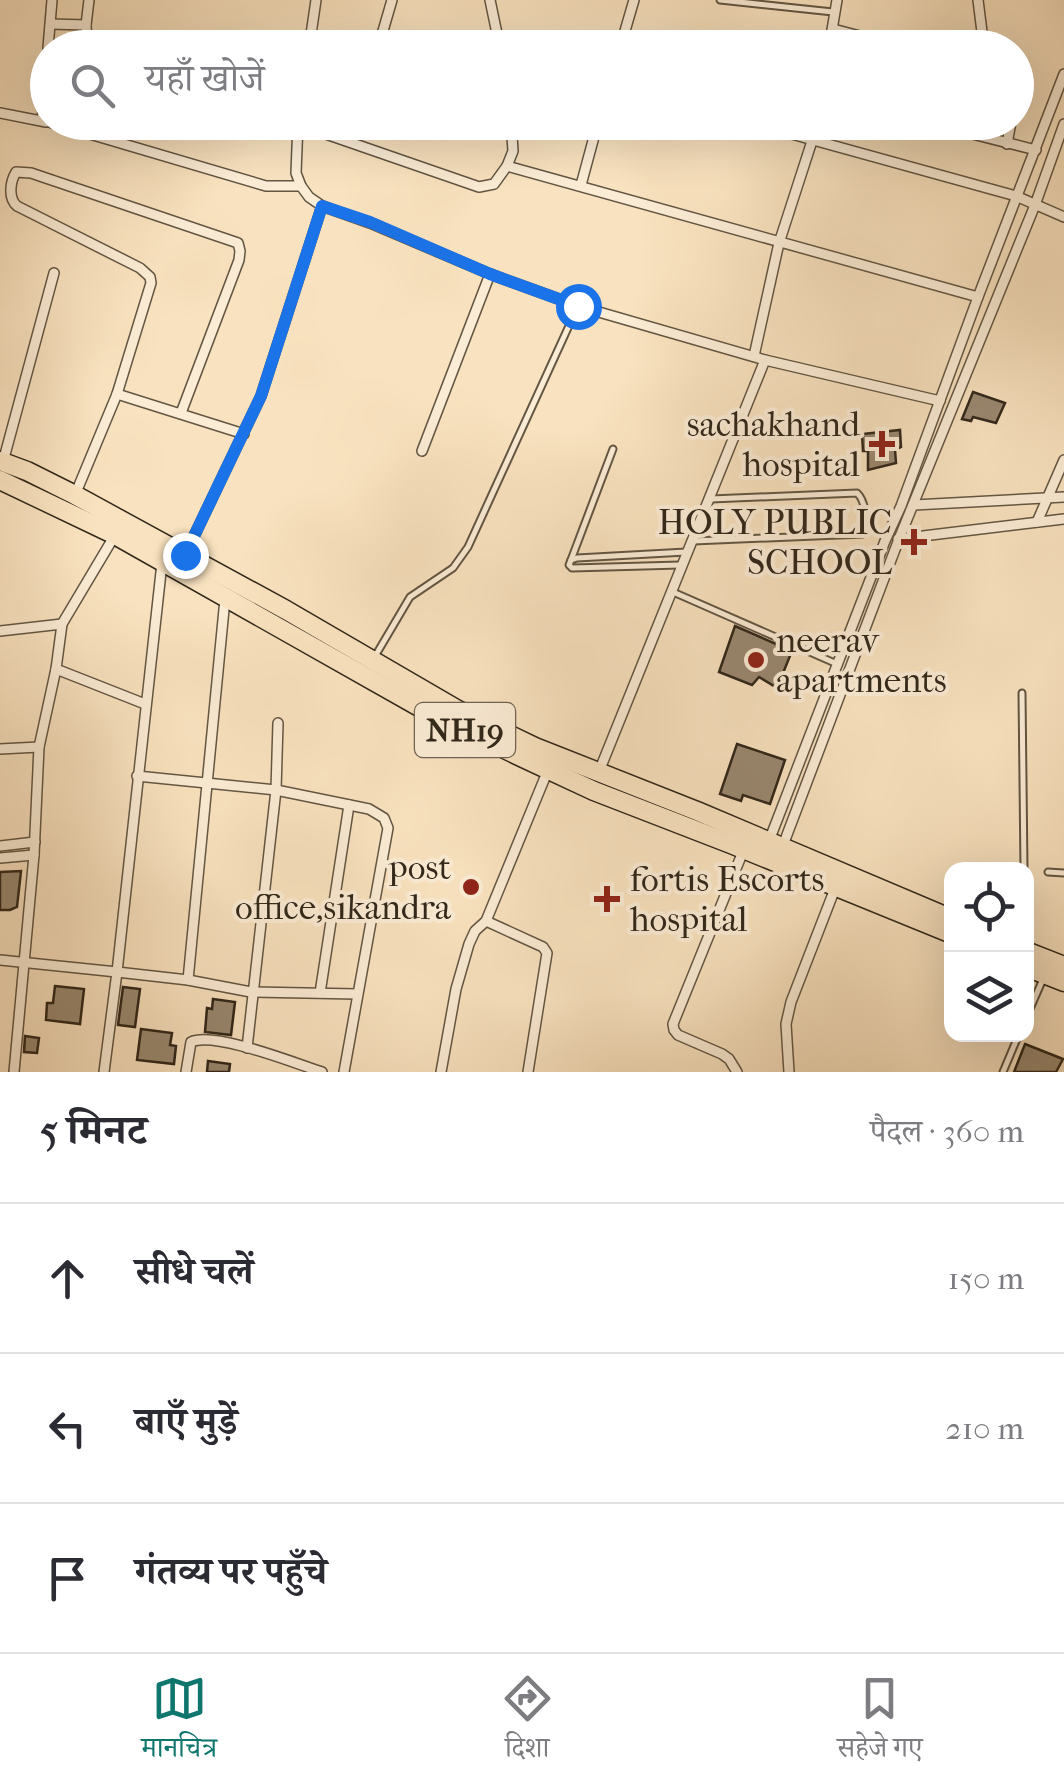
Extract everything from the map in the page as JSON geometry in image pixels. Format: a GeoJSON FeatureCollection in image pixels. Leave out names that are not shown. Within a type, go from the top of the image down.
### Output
{"type":"FeatureCollection","features":[{"type":"Feature","properties":{"kind":"highway","name":"NH19"},"geometry":{"type":"LineString","coordinates":[[1,468],[26,471],[76,496],[458,710],[535,747],[697,810],[944,916]]}},
{"type":"Feature","properties":{"kind":"highway","name":"NH19"},"geometry":{"type":"LineString","coordinates":[[1,468],[16,486],[115,535],[430,712],[548,770],[944,931]]}},
{"type":"Feature","properties":{"kind":"highway"},"geometry":{"type":"LineString","coordinates":[[1031,952],[1064,966]]}},
{"type":"Feature","properties":{"kind":"highway"},"geometry":{"type":"LineString","coordinates":[[1034,970],[1064,982]]}},
{"type":"Feature","properties":{"kind":"street"},"geometry":{"type":"LineString","coordinates":[[50,30],[52,0]]}},
{"type":"Feature","properties":{"kind":"street"},"geometry":{"type":"LineString","coordinates":[[86,30],[89,0]]}},
{"type":"Feature","properties":{"kind":"street"},"geometry":{"type":"LineString","coordinates":[[311,30],[316,0]]}},
{"type":"Feature","properties":{"kind":"street"},"geometry":{"type":"LineString","coordinates":[[383,30],[392,0]]}},
{"type":"Feature","properties":{"kind":"street"},"geometry":{"type":"LineString","coordinates":[[490,0],[496,30]]}},
{"type":"Feature","properties":{"kind":"street"},"geometry":{"type":"LineString","coordinates":[[625,30],[634,0]]}},
{"type":"Feature","properties":{"kind":"street"},"geometry":{"type":"LineString","coordinates":[[837,0],[833,29],[837,30]]}},
{"type":"Feature","properties":{"kind":"street"},"geometry":{"type":"LineString","coordinates":[[978,0],[982,30]]}},
{"type":"Feature","properties":{"kind":"street"},"geometry":{"type":"LineString","coordinates":[[50,24],[86,26]]}},
{"type":"Feature","properties":{"kind":"street"},"geometry":{"type":"LineString","coordinates":[[775,845],[838,664],[1064,74]]}},
{"type":"Feature","properties":{"kind":"street"},"geometry":{"type":"LineString","coordinates":[[0,114],[30,119]]}},
{"type":"Feature","properties":{"kind":"street"},"geometry":{"type":"LineString","coordinates":[[775,845],[1064,124]]}},
{"type":"Feature","properties":{"kind":"street"},"geometry":{"type":"LineString","coordinates":[[108,140],[266,186],[302,186]]}},
{"type":"Feature","properties":{"kind":"street"},"geometry":{"type":"LineString","coordinates":[[297,140],[296,172],[309,197],[322,206],[370,222],[490,274],[578,306],[760,358],[940,400]]}},
{"type":"Feature","properties":{"kind":"street"},"geometry":{"type":"LineString","coordinates":[[344,140],[478,187],[494,184],[507,166],[512,140]]}},
{"type":"Feature","properties":{"kind":"street"},"geometry":{"type":"LineString","coordinates":[[581,185],[593,140]]}},
{"type":"Feature","properties":{"kind":"street"},"geometry":{"type":"LineString","coordinates":[[598,774],[684,564],[760,358],[778,243],[812,140],[1016,196],[1064,217]]}},
{"type":"Feature","properties":{"kind":"street"},"geometry":{"type":"LineString","coordinates":[[991,140],[1036,150]]}},
{"type":"Feature","properties":{"kind":"street"},"geometry":{"type":"LineString","coordinates":[[1006,144],[1007,140]]}},
{"type":"Feature","properties":{"kind":"street"},"geometry":{"type":"LineString","coordinates":[[507,166],[978,297]]}},
{"type":"Feature","properties":{"kind":"street"},"geometry":{"type":"LineString","coordinates":[[76,496],[118,394],[150,277],[140,268],[18,206],[12,198],[12,178],[16,172],[30,173],[238,244],[238,260],[181,413]]}},
{"type":"Feature","properties":{"kind":"street"},"geometry":{"type":"LineString","coordinates":[[185,555],[261,396],[322,206]]}},
{"type":"Feature","properties":{"kind":"street"},"geometry":{"type":"LineString","coordinates":[[1,468],[54,273]]}},
{"type":"Feature","properties":{"kind":"street"},"geometry":{"type":"LineString","coordinates":[[422,451],[490,274]]}},
{"type":"Feature","properties":{"kind":"street"},"geometry":{"type":"LineString","coordinates":[[118,394],[244,434]]}},
{"type":"Feature","properties":{"kind":"street"},"geometry":{"type":"LineString","coordinates":[[1038,522],[1064,460]]}},
{"type":"Feature","properties":{"kind":"street"},"geometry":{"type":"LineString","coordinates":[[901,506],[1064,497]]}},
{"type":"Feature","properties":{"kind":"street"},"geometry":{"type":"LineString","coordinates":[[885,541],[1064,518]]}},
{"type":"Feature","properties":{"kind":"street"},"geometry":{"type":"LineString","coordinates":[[14,1072],[35,842],[39,747],[62,624],[115,535]]}},
{"type":"Feature","properties":{"kind":"street"},"geometry":{"type":"LineString","coordinates":[[104,1072],[162,561]]}},
{"type":"Feature","properties":{"kind":"street"},"geometry":{"type":"LineString","coordinates":[[188,980],[226,596]]}},
{"type":"Feature","properties":{"kind":"street"},"geometry":{"type":"LineString","coordinates":[[0,631],[62,624]]}},
{"type":"Feature","properties":{"kind":"street"},"geometry":{"type":"LineString","coordinates":[[56,669],[145,704]]}},
{"type":"Feature","properties":{"kind":"street"},"geometry":{"type":"LineString","coordinates":[[247,1048],[276,790],[278,723]]}},
{"type":"Feature","properties":{"kind":"street"},"geometry":{"type":"LineString","coordinates":[[0,749],[39,747]]}},
{"type":"Feature","properties":{"kind":"street"},"geometry":{"type":"LineString","coordinates":[[441,1072],[456,989],[469,944],[486,921],[548,770]]}},
{"type":"Feature","properties":{"kind":"street"},"geometry":{"type":"LineString","coordinates":[[137,776],[276,790],[349,804],[384,818],[388,828],[344,1072]]}},
{"type":"Feature","properties":{"kind":"street"},"geometry":{"type":"LineString","coordinates":[[320,993],[349,804]]}},
{"type":"Feature","properties":{"kind":"street"},"geometry":{"type":"LineString","coordinates":[[0,846],[35,842]]}},
{"type":"Feature","properties":{"kind":"street"},"geometry":{"type":"LineString","coordinates":[[737,1072],[729,1059],[678,1034],[672,1024],[744,849]]}},
{"type":"Feature","properties":{"kind":"street"},"geometry":{"type":"LineString","coordinates":[[0,858],[34,854]]}},
{"type":"Feature","properties":{"kind":"street"},"geometry":{"type":"LineString","coordinates":[[789,1072],[786,1024],[791,1002],[836,886]]}},
{"type":"Feature","properties":{"kind":"street"},"geometry":{"type":"LineString","coordinates":[[486,921],[536,943],[547,953],[528,1072]]}},
{"type":"Feature","properties":{"kind":"street"},"geometry":{"type":"LineString","coordinates":[[0,960],[188,980],[252,992],[357,994]]}},
{"type":"Feature","properties":{"kind":"street"},"geometry":{"type":"LineString","coordinates":[[186,1072],[188,1048],[195,1039],[218,1040],[322,1072]]}},
{"type":"Feature","properties":{"kind":"lane"},"geometry":{"type":"LineString","coordinates":[[720,0],[836,13]]}},
{"type":"Feature","properties":{"kind":"lane"},"geometry":{"type":"LineString","coordinates":[[372,661],[410,596],[453,568],[468,547],[578,306]]}},
{"type":"Feature","properties":{"kind":"lane"},"geometry":{"type":"LineString","coordinates":[[612,450],[570,563],[572,568],[684,564]]}},
{"type":"Feature","properties":{"kind":"lane"},"geometry":{"type":"LineString","coordinates":[[570,563],[577,558],[691,546],[863,534],[866,529],[862,498],[857,492],[708,499]]}},
{"type":"Feature","properties":{"kind":"lane"},"geometry":{"type":"LineString","coordinates":[[673,592],[838,664]]}},
{"type":"Feature","properties":{"kind":"lane"},"geometry":{"type":"LineString","coordinates":[[1022,694],[1024,862]]}},
{"type":"Feature","properties":{"kind":"lane"},"geometry":{"type":"LineString","coordinates":[[1048,872],[1064,873]]}},
{"type":"Feature","properties":{"kind":"lane"},"geometry":{"type":"LineString","coordinates":[[1034,999],[1045,974]]}},
{"type":"Feature","properties":{"kind":"lane"},"geometry":{"type":"LineString","coordinates":[[1003,1072],[1016,1042]]}},
{"type":"Feature","properties":{"kind":"building"},"geometry":{"type":"Polygon","coordinates":[[[973,392],[1005,403],[996,423],[973,417],[971,421],[962,419],[973,392]]]}},
{"type":"Feature","properties":{"kind":"building","name":"sachakhand hospital"},"geometry":{"type":"Polygon","coordinates":[[[900,430],[901,447],[895,450],[896,463],[868,470],[868,451],[863,451],[862,434],[900,430]]]}},
{"type":"Feature","properties":{"kind":"building","name":"neerav apartments"},"geometry":{"type":"Polygon","coordinates":[[[735,626],[792,651],[777,688],[759,677],[752,685],[719,672],[735,626]]]}},
{"type":"Feature","properties":{"kind":"building"},"geometry":{"type":"Polygon","coordinates":[[[737,744],[785,760],[770,804],[743,795],[741,801],[720,794],[737,744]]]}},
{"type":"Feature","properties":{"kind":"building"},"geometry":{"type":"Polygon","coordinates":[[[21,871],[17,907],[0,910],[0,872],[21,871]]]}},
{"type":"Feature","properties":{"kind":"building"},"geometry":{"type":"Polygon","coordinates":[[[55,986],[84,989],[80,1024],[46,1020],[47,1003],[53,1003],[55,986]]]}},
{"type":"Feature","properties":{"kind":"building"},"geometry":{"type":"Polygon","coordinates":[[[123,987],[140,989],[135,1027],[118,1025],[123,987]]]}},
{"type":"Feature","properties":{"kind":"building"},"geometry":{"type":"Polygon","coordinates":[[[213,999],[235,1002],[231,1035],[205,1032],[207,1008],[212,1009],[213,999]]]}},
{"type":"Feature","properties":{"kind":"building"},"geometry":{"type":"Polygon","coordinates":[[[141,1029],[172,1033],[170,1045],[176,1046],[174,1064],[137,1060],[141,1029]]]}},
{"type":"Feature","properties":{"kind":"building"},"geometry":{"type":"Polygon","coordinates":[[[25,1036],[39,1038],[37,1053],[24,1052],[25,1036]]]}},
{"type":"Feature","properties":{"kind":"building"},"geometry":{"type":"Polygon","coordinates":[[[1025,1044],[1063,1059],[1056,1072],[1014,1072],[1025,1044]]]}},
{"type":"Feature","properties":{"kind":"building"},"geometry":{"type":"Polygon","coordinates":[[[208,1061],[230,1064],[229,1072],[207,1072],[208,1061]]]}},
{"type":"Feature","properties":{"kind":"place","name":"sachakhand hospital"},"geometry":{"type":"Point","coordinates":[882,444]}},
{"type":"Feature","properties":{"kind":"place","name":"HOLY PUBLIC SCHOOL"},"geometry":{"type":"Point","coordinates":[914,542]}},
{"type":"Feature","properties":{"kind":"place","name":"neerav apartments"},"geometry":{"type":"Point","coordinates":[756,660]}},
{"type":"Feature","properties":{"kind":"place","name":"post office,sikandra"},"geometry":{"type":"Point","coordinates":[471,887]}},
{"type":"Feature","properties":{"kind":"place","name":"fortis Escorts hospital"},"geometry":{"type":"Point","coordinates":[607,899]}},
{"type":"Feature","properties":{"kind":"route"},"geometry":{"type":"LineString","coordinates":[[185,555],[261,396],[322,206],[578,306]]}}]}
